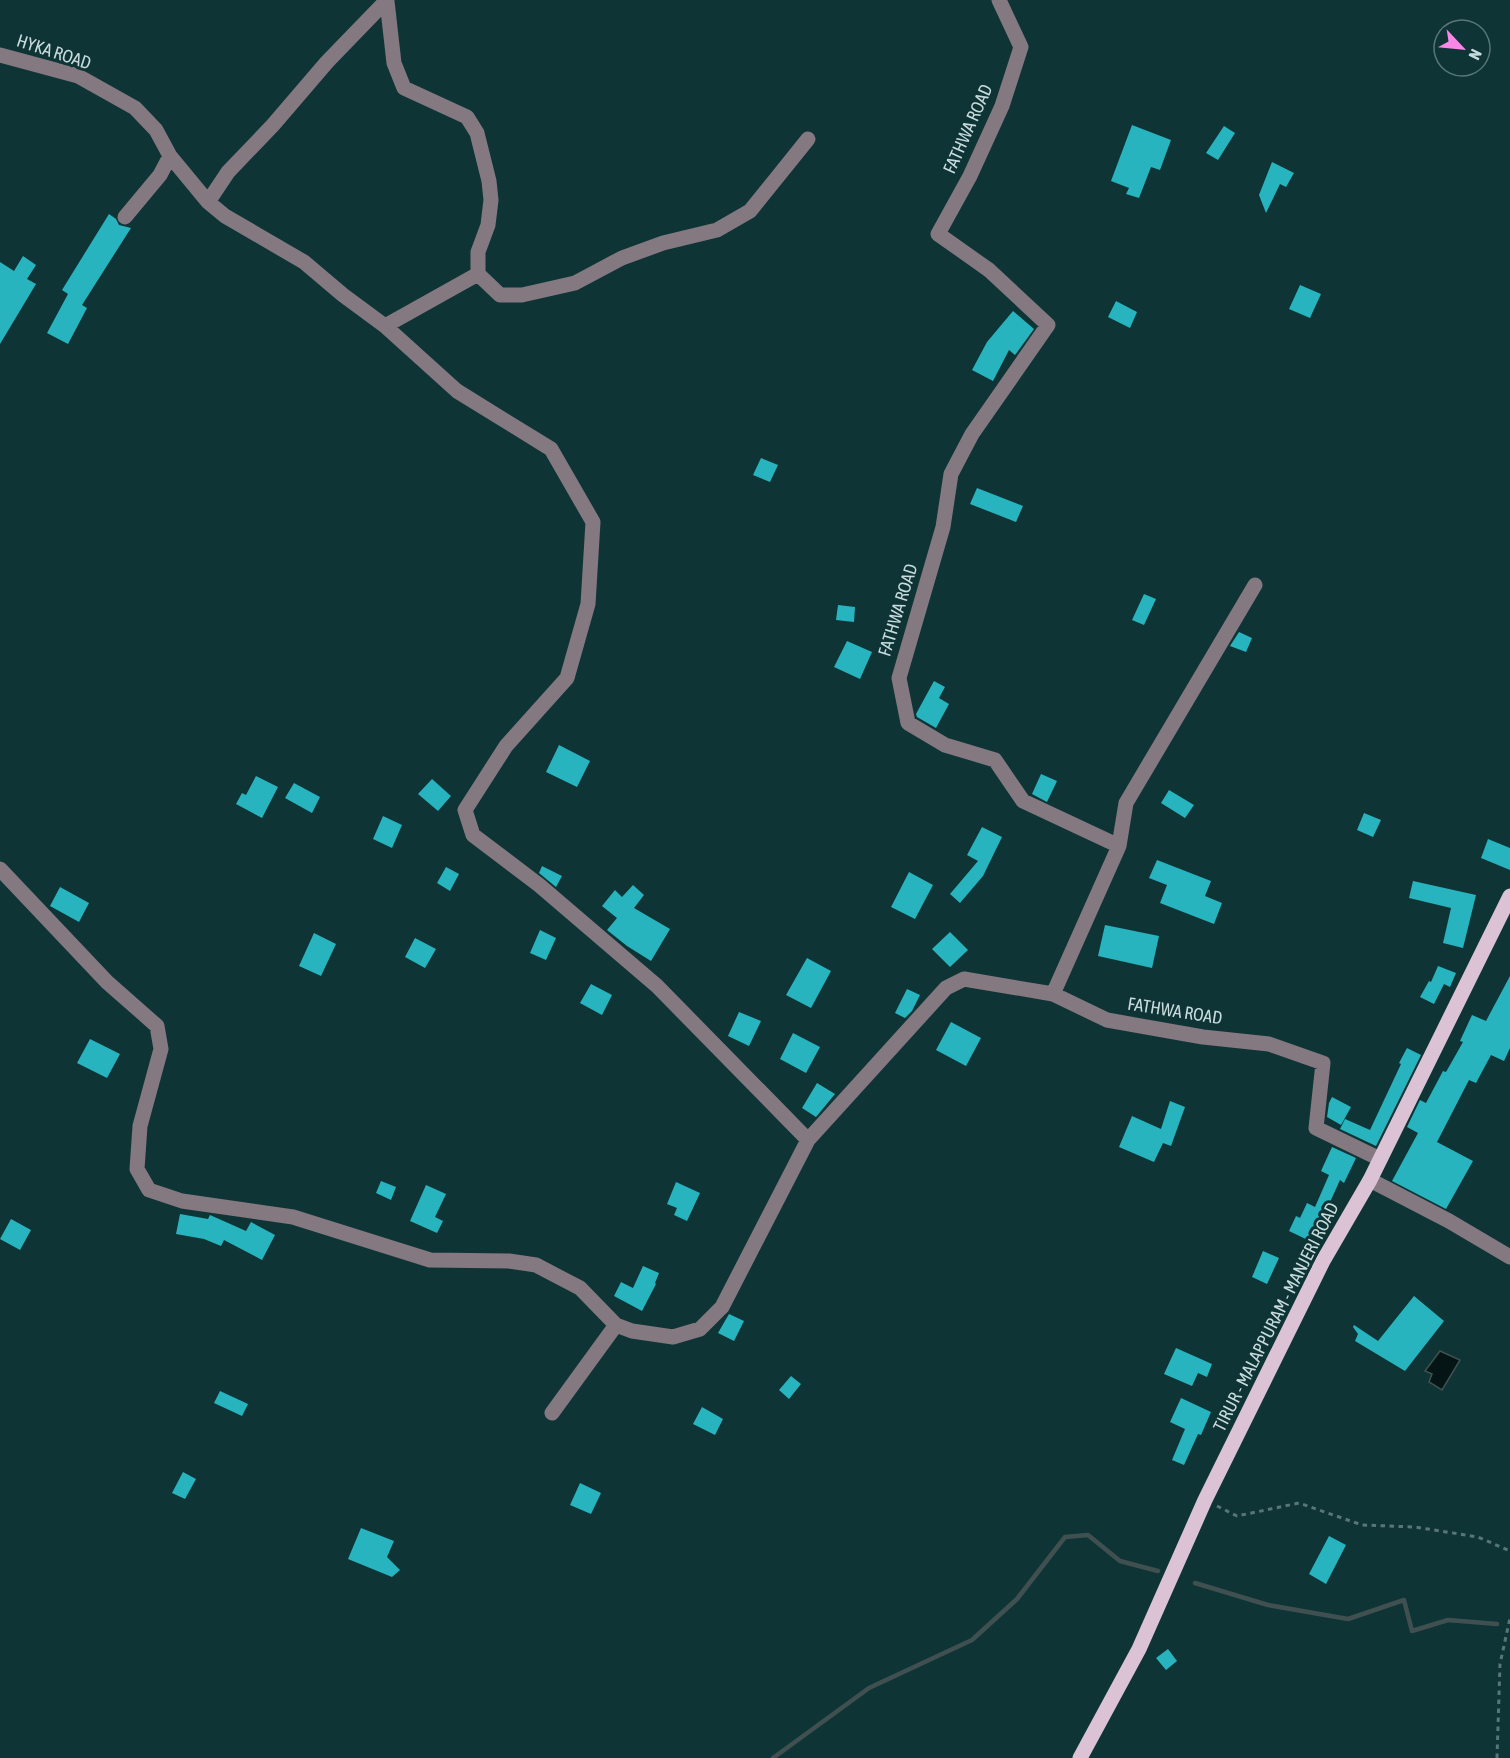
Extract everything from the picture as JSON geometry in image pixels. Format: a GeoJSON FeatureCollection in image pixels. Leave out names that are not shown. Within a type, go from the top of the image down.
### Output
{"type":"FeatureCollection","features":[{"type":"Feature","properties":{"kind":"main road","name":"TIRUR - MALAPPURAM - MANJERI ROAD"},"geometry":{"type":"LineString","coordinates":[[1080,1758],[1140,1649],[1204,1500],[1323,1261],[1370,1180],[1510,896]]}},
{"type":"Feature","properties":{"kind":"street"},"geometry":{"type":"LineString","coordinates":[[208,202],[228,172],[273,125],[327,62],[387,0]]}},
{"type":"Feature","properties":{"kind":"street"},"geometry":{"type":"LineString","coordinates":[[387,0],[394,63],[404,88],[467,117],[477,133],[489,181],[491,200],[488,225],[478,252],[478,274],[500,295],[522,295],[575,283],[622,258],[663,243],[717,230],[750,211],[808,139]]}},
{"type":"Feature","properties":{"kind":"street","name":"FATHWA ROAD"},"geometry":{"type":"LineString","coordinates":[[999,0],[1021,47],[1002,106],[970,176],[938,234],[989,270],[1048,325],[972,434],[951,474],[943,527],[898,678],[908,723],[945,745],[995,760],[1023,801],[1119,846]]}},
{"type":"Feature","properties":{"kind":"street","name":"HYKA ROAD"},"geometry":{"type":"LineString","coordinates":[[0,55],[78,76],[135,108],[156,130],[170,156],[208,202],[234,221],[304,262],[385,326],[457,391],[551,449],[593,522],[588,604],[567,678],[506,746],[465,810],[473,835],[539,885],[657,986],[808,1140]]}},
{"type":"Feature","properties":{"kind":"street"},"geometry":{"type":"LineString","coordinates":[[125,217],[160,175],[170,156]]}},
{"type":"Feature","properties":{"kind":"street"},"geometry":{"type":"LineString","coordinates":[[385,326],[478,274]]}},
{"type":"Feature","properties":{"kind":"street"},"geometry":{"type":"LineString","coordinates":[[0,869],[107,982],[157,1026],[161,1049],[141,1126],[136,1169],[149,1190],[182,1201],[293,1217],[430,1260],[536,1265],[580,1288],[616,1325],[632,1331],[673,1338],[700,1329],[722,1307],[808,1140],[946,988],[964,979],[1053,994],[1119,846],[1126,803],[1254,585]]}},
{"type":"Feature","properties":{"kind":"street","name":"FATHWA ROAD"},"geometry":{"type":"LineString","coordinates":[[1053,994],[1107,1020],[1203,1037],[1269,1044],[1323,1063],[1316,1128],[1380,1159]]}},
{"type":"Feature","properties":{"kind":"street"},"geometry":{"type":"LineString","coordinates":[[1370,1180],[1449,1221],[1510,1257]]}},
{"type":"Feature","properties":{"kind":"street"},"geometry":{"type":"LineString","coordinates":[[552,1413],[616,1325]]}},
{"type":"Feature","properties":{"kind":"path"},"geometry":{"type":"LineString","coordinates":[[1204,1500],[1238,1516],[1299,1503],[1362,1525],[1415,1527],[1478,1538],[1510,1551]]}},
{"type":"Feature","properties":{"kind":"path"},"geometry":{"type":"LineString","coordinates":[[1497,1758],[1499,1673],[1510,1618]]}},
{"type":"Feature","properties":{"kind":"shaded area"},"geometry":{"type":"Polygon","coordinates":[[[1440,1351],[1460,1360],[1442,1390],[1429,1382],[1432,1374],[1425,1371],[1440,1351]]]}},
{"type":"Feature","properties":{"kind":"building"},"geometry":{"type":"Polygon","coordinates":[[[1132,125],[1171,140],[1160,170],[1151,167],[1139,198],[1126,194],[1129,188],[1111,181],[1132,125]]]}},
{"type":"Feature","properties":{"kind":"building"},"geometry":{"type":"Polygon","coordinates":[[[1224,126],[1235,133],[1218,160],[1206,153],[1224,126]]]}},
{"type":"Feature","properties":{"kind":"building"},"geometry":{"type":"Polygon","coordinates":[[[1272,162],[1294,173],[1286,187],[1280,184],[1266,213],[1259,195],[1272,162]]]}},
{"type":"Feature","properties":{"kind":"building"},"geometry":{"type":"Polygon","coordinates":[[[109,214],[116,219],[119,225],[131,228],[82,305],[87,308],[68,344],[47,333],[68,294],[62,290],[109,214]]]}},
{"type":"Feature","properties":{"kind":"building"},"geometry":{"type":"Polygon","coordinates":[[[23,256],[36,265],[27,279],[36,284],[0,344],[0,262],[14,271],[23,256]]]}},
{"type":"Feature","properties":{"kind":"building"},"geometry":{"type":"Polygon","coordinates":[[[1300,285],[1321,294],[1310,318],[1289,309],[1300,285]]]}},
{"type":"Feature","properties":{"kind":"building"},"geometry":{"type":"Polygon","coordinates":[[[1116,301],[1137,312],[1130,328],[1108,317],[1116,301]]]}},
{"type":"Feature","properties":{"kind":"building"},"geometry":{"type":"Polygon","coordinates":[[[1013,311],[1034,329],[1015,355],[1009,350],[993,381],[972,370],[987,342],[1013,311]]]}},
{"type":"Feature","properties":{"kind":"building"},"geometry":{"type":"Polygon","coordinates":[[[761,458],[778,465],[770,482],[753,475],[761,458]]]}},
{"type":"Feature","properties":{"kind":"building"},"geometry":{"type":"Polygon","coordinates":[[[977,488],[1023,506],[1016,522],[970,504],[977,488]]]}},
{"type":"Feature","properties":{"kind":"building"},"geometry":{"type":"Polygon","coordinates":[[[1144,594],[1156,599],[1144,625],[1132,620],[1144,594]]]}},
{"type":"Feature","properties":{"kind":"building"},"geometry":{"type":"Polygon","coordinates":[[[838,605],[855,607],[854,622],[836,620],[838,605]]]}},
{"type":"Feature","properties":{"kind":"building"},"geometry":{"type":"Polygon","coordinates":[[[1239,632],[1252,638],[1246,652],[1230,646],[1239,632]]]}},
{"type":"Feature","properties":{"kind":"building"},"geometry":{"type":"Polygon","coordinates":[[[847,641],[872,652],[860,679],[834,667],[847,641]]]}},
{"type":"Feature","properties":{"kind":"building"},"geometry":{"type":"Polygon","coordinates":[[[934,681],[945,687],[939,698],[949,704],[936,728],[917,717],[916,714],[934,681]]]}},
{"type":"Feature","properties":{"kind":"building"},"geometry":{"type":"Polygon","coordinates":[[[559,745],[590,761],[577,787],[546,772],[559,745]]]}},
{"type":"Feature","properties":{"kind":"building"},"geometry":{"type":"Polygon","coordinates":[[[1041,774],[1057,781],[1047,802],[1032,794],[1041,774]]]}},
{"type":"Feature","properties":{"kind":"building"},"geometry":{"type":"Polygon","coordinates":[[[256,776],[278,787],[262,818],[236,804],[242,793],[246,795],[256,776]]]}},
{"type":"Feature","properties":{"kind":"building"},"geometry":{"type":"Polygon","coordinates":[[[432,779],[451,796],[438,811],[418,794],[432,779]]]}},
{"type":"Feature","properties":{"kind":"building"},"geometry":{"type":"Polygon","coordinates":[[[294,783],[320,797],[312,813],[285,798],[294,783]]]}},
{"type":"Feature","properties":{"kind":"building"},"geometry":{"type":"Polygon","coordinates":[[[1169,790],[1194,805],[1185,818],[1161,803],[1169,790]]]}},
{"type":"Feature","properties":{"kind":"building"},"geometry":{"type":"Polygon","coordinates":[[[1364,813],[1381,820],[1373,837],[1357,830],[1364,813]]]}},
{"type":"Feature","properties":{"kind":"building"},"geometry":{"type":"Polygon","coordinates":[[[383,816],[402,825],[392,848],[373,839],[383,816]]]}},
{"type":"Feature","properties":{"kind":"building"},"geometry":{"type":"Polygon","coordinates":[[[982,827],[1002,837],[983,876],[960,903],[950,894],[978,861],[967,855],[982,827]]]}},
{"type":"Feature","properties":{"kind":"building"},"geometry":{"type":"Polygon","coordinates":[[[1488,839],[1510,848],[1510,870],[1481,858],[1488,839]]]}},
{"type":"Feature","properties":{"kind":"building"},"geometry":{"type":"Polygon","coordinates":[[[1157,860],[1211,881],[1205,896],[1222,903],[1214,924],[1160,903],[1167,885],[1149,878],[1157,860]]]}},
{"type":"Feature","properties":{"kind":"building"},"geometry":{"type":"Polygon","coordinates":[[[542,866],[562,876],[556,887],[539,873],[542,866]]]}},
{"type":"Feature","properties":{"kind":"building"},"geometry":{"type":"Polygon","coordinates":[[[446,867],[459,874],[450,891],[437,883],[446,867]]]}},
{"type":"Feature","properties":{"kind":"building"},"geometry":{"type":"Polygon","coordinates":[[[909,872],[933,885],[915,919],[891,907],[909,872]]]}},
{"type":"Feature","properties":{"kind":"building"},"geometry":{"type":"Polygon","coordinates":[[[1413,881],[1476,895],[1463,948],[1443,943],[1451,908],[1409,898],[1413,881]]]}},
{"type":"Feature","properties":{"kind":"building"},"geometry":{"type":"Polygon","coordinates":[[[633,885],[644,895],[634,908],[670,929],[651,961],[607,930],[617,918],[602,906],[615,890],[622,897],[633,885]]]}},
{"type":"Feature","properties":{"kind":"building"},"geometry":{"type":"Polygon","coordinates":[[[60,887],[89,903],[79,922],[50,906],[60,887]]]}},
{"type":"Feature","properties":{"kind":"building"},"geometry":{"type":"Polygon","coordinates":[[[1105,925],[1159,936],[1152,968],[1098,956],[1105,925]]]}},
{"type":"Feature","properties":{"kind":"building"},"geometry":{"type":"Polygon","coordinates":[[[540,930],[556,938],[546,960],[530,953],[540,930]]]}},
{"type":"Feature","properties":{"kind":"building"},"geometry":{"type":"Polygon","coordinates":[[[950,932],[968,950],[950,967],[932,949],[950,932]]]}},
{"type":"Feature","properties":{"kind":"building"},"geometry":{"type":"Polygon","coordinates":[[[314,933],[336,944],[321,976],[299,966],[314,933]]]}},
{"type":"Feature","properties":{"kind":"building"},"geometry":{"type":"Polygon","coordinates":[[[415,938],[436,949],[425,968],[405,957],[415,938]]]}},
{"type":"Feature","properties":{"kind":"building"},"geometry":{"type":"Polygon","coordinates":[[[807,958],[831,971],[811,1008],[786,995],[807,958]]]}},
{"type":"Feature","properties":{"kind":"building"},"geometry":{"type":"Polygon","coordinates":[[[1438,966],[1456,973],[1450,987],[1444,984],[1434,1004],[1420,997],[1429,981],[1431,982],[1438,966]]]}},
{"type":"Feature","properties":{"kind":"building"},"geometry":{"type":"Polygon","coordinates":[[[1510,976],[1510,1048],[1504,1061],[1491,1055],[1476,1083],[1469,1080],[1437,1142],[1473,1161],[1446,1209],[1392,1181],[1418,1133],[1407,1127],[1420,1100],[1426,1103],[1443,1071],[1446,1072],[1463,1042],[1460,1041],[1472,1015],[1486,1021],[1510,976]]]}},
{"type":"Feature","properties":{"kind":"building"},"geometry":{"type":"Polygon","coordinates":[[[591,984],[612,995],[602,1015],[580,1003],[591,984]]]}},
{"type":"Feature","properties":{"kind":"building"},"geometry":{"type":"Polygon","coordinates":[[[907,989],[920,995],[912,1011],[905,1018],[895,1013],[907,989]]]}},
{"type":"Feature","properties":{"kind":"building"},"geometry":{"type":"Polygon","coordinates":[[[739,1012],[761,1021],[749,1046],[728,1036],[739,1012]]]}},
{"type":"Feature","properties":{"kind":"building"},"geometry":{"type":"Polygon","coordinates":[[[951,1022],[981,1038],[966,1066],[936,1050],[951,1022]]]}},
{"type":"Feature","properties":{"kind":"building"},"geometry":{"type":"Polygon","coordinates":[[[793,1033],[820,1047],[806,1073],[780,1059],[793,1033]]]}},
{"type":"Feature","properties":{"kind":"building"},"geometry":{"type":"Polygon","coordinates":[[[90,1039],[120,1054],[107,1078],[77,1063],[90,1039]]]}},
{"type":"Feature","properties":{"kind":"building"},"geometry":{"type":"Polygon","coordinates":[[[1407,1048],[1421,1055],[1376,1146],[1340,1129],[1345,1119],[1370,1130],[1407,1048]]]}},
{"type":"Feature","properties":{"kind":"building"},"geometry":{"type":"Polygon","coordinates":[[[817,1083],[835,1094],[816,1117],[802,1108],[817,1083]]]}},
{"type":"Feature","properties":{"kind":"building"},"geometry":{"type":"Polygon","coordinates":[[[1332,1097],[1351,1107],[1341,1125],[1327,1117],[1332,1097]]]}},
{"type":"Feature","properties":{"kind":"building"},"geometry":{"type":"Polygon","coordinates":[[[1170,1101],[1185,1107],[1171,1146],[1163,1143],[1154,1162],[1119,1147],[1132,1116],[1161,1129],[1170,1101]]]}},
{"type":"Feature","properties":{"kind":"building"},"geometry":{"type":"Polygon","coordinates":[[[1332,1147],[1356,1158],[1344,1183],[1340,1180],[1312,1242],[1289,1231],[1296,1216],[1300,1218],[1307,1203],[1315,1207],[1329,1175],[1321,1171],[1332,1147]]]}},
{"type":"Feature","properties":{"kind":"building"},"geometry":{"type":"Polygon","coordinates":[[[381,1181],[396,1187],[391,1200],[376,1193],[381,1181]]]}},
{"type":"Feature","properties":{"kind":"building"},"geometry":{"type":"Polygon","coordinates":[[[676,1182],[700,1193],[687,1221],[674,1215],[677,1208],[667,1204],[676,1182]]]}},
{"type":"Feature","properties":{"kind":"building"},"geometry":{"type":"Polygon","coordinates":[[[426,1185],[446,1194],[435,1217],[443,1221],[437,1233],[410,1221],[426,1185]]]}},
{"type":"Feature","properties":{"kind":"building"},"geometry":{"type":"Polygon","coordinates":[[[180,1214],[208,1219],[210,1215],[246,1231],[251,1222],[275,1235],[262,1260],[224,1240],[221,1246],[204,1239],[176,1234],[180,1214]]]}},
{"type":"Feature","properties":{"kind":"building"},"geometry":{"type":"Polygon","coordinates":[[[11,1219],[31,1230],[20,1250],[0,1239],[11,1219]]]}},
{"type":"Feature","properties":{"kind":"building"},"geometry":{"type":"Polygon","coordinates":[[[1263,1251],[1279,1258],[1267,1284],[1252,1277],[1263,1251]]]}},
{"type":"Feature","properties":{"kind":"building"},"geometry":{"type":"Polygon","coordinates":[[[643,1266],[659,1273],[642,1311],[614,1296],[621,1282],[633,1288],[643,1266]]]}},
{"type":"Feature","properties":{"kind":"building"},"geometry":{"type":"Polygon","coordinates":[[[1414,1296],[1444,1321],[1405,1371],[1355,1341],[1358,1334],[1353,1327],[1354,1325],[1378,1341],[1414,1296]]]}},
{"type":"Feature","properties":{"kind":"building"},"geometry":{"type":"Polygon","coordinates":[[[729,1314],[744,1321],[734,1341],[718,1333],[729,1314]]]}},
{"type":"Feature","properties":{"kind":"building"},"geometry":{"type":"Polygon","coordinates":[[[1176,1348],[1212,1364],[1207,1377],[1198,1373],[1192,1386],[1164,1374],[1176,1348]]]}},
{"type":"Feature","properties":{"kind":"building"},"geometry":{"type":"Polygon","coordinates":[[[791,1376],[801,1384],[789,1399],[779,1390],[791,1376]]]}},
{"type":"Feature","properties":{"kind":"building"},"geometry":{"type":"Polygon","coordinates":[[[220,1391],[248,1404],[242,1416],[214,1403],[220,1391]]]}},
{"type":"Feature","properties":{"kind":"building"},"geometry":{"type":"Polygon","coordinates":[[[1181,1398],[1211,1412],[1184,1465],[1172,1460],[1185,1429],[1170,1422],[1181,1398]]]}},
{"type":"Feature","properties":{"kind":"building"},"geometry":{"type":"Polygon","coordinates":[[[702,1407],[723,1419],[715,1435],[693,1424],[702,1407]]]}},
{"type":"Feature","properties":{"kind":"building"},"geometry":{"type":"Polygon","coordinates":[[[183,1472],[196,1479],[185,1499],[172,1493],[183,1472]]]}},
{"type":"Feature","properties":{"kind":"building"},"geometry":{"type":"Polygon","coordinates":[[[580,1483],[601,1493],[591,1514],[570,1505],[580,1483]]]}},
{"type":"Feature","properties":{"kind":"building"},"geometry":{"type":"Polygon","coordinates":[[[361,1528],[394,1541],[387,1557],[400,1570],[392,1577],[348,1559],[361,1528]]]}},
{"type":"Feature","properties":{"kind":"building"},"geometry":{"type":"Polygon","coordinates":[[[1329,1536],[1346,1545],[1326,1584],[1309,1574],[1329,1536]]]}},
{"type":"Feature","properties":{"kind":"building"},"geometry":{"type":"Polygon","coordinates":[[[1168,1649],[1177,1661],[1166,1670],[1156,1658],[1168,1649]]]}},
{"type":"Feature","properties":{"kind":"waterway"},"geometry":{"type":"LineString","coordinates":[[773,1758],[869,1688],[972,1640],[1017,1599],[1065,1537],[1088,1535],[1120,1561],[1158,1571]]}},
{"type":"Feature","properties":{"kind":"waterway"},"geometry":{"type":"LineString","coordinates":[[1195,1583],[1268,1605],[1348,1619],[1404,1600],[1412,1631],[1448,1620],[1497,1624]]}}]}
